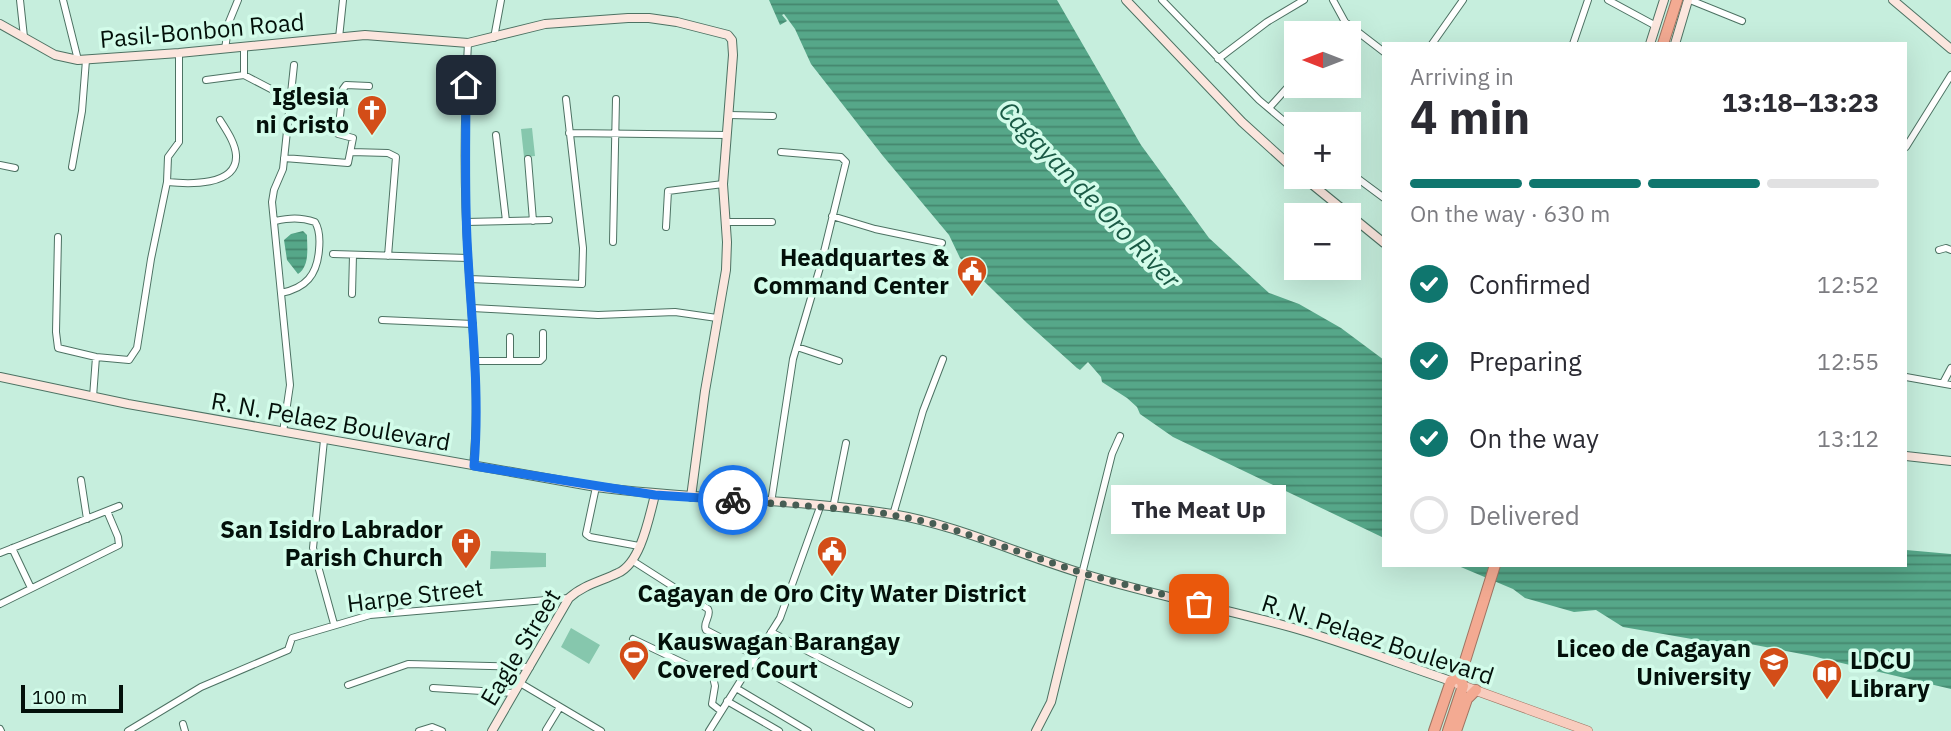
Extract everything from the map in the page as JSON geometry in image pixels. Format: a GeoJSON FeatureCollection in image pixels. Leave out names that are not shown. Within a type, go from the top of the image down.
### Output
{"type":"FeatureCollection","features":[{"type":"Feature","properties":{"kind":"highway"},"geometry":{"type":"LineString","coordinates":[[1664,42],[1677,0]]}},
{"type":"Feature","properties":{"kind":"highway"},"geometry":{"type":"LineString","coordinates":[[1448,731],[1458,681],[1494,567]]}},
{"type":"Feature","properties":{"kind":"highway"},"geometry":{"type":"LineString","coordinates":[[1434,731],[1458,681]]}},
{"type":"Feature","properties":{"kind":"highway"},"geometry":{"type":"LineString","coordinates":[[1456,731],[1467,699],[1476,690]]}},
{"type":"Feature","properties":{"kind":"main road"},"geometry":{"type":"LineString","coordinates":[[1126,0],[1242,122],[1284,160]]}},
{"type":"Feature","properties":{"kind":"main road"},"geometry":{"type":"LineString","coordinates":[[1651,42],[1664,0]]}},
{"type":"Feature","properties":{"kind":"main road"},"geometry":{"type":"LineString","coordinates":[[1676,42],[1689,0]]}},
{"type":"Feature","properties":{"kind":"main road"},"geometry":{"type":"LineString","coordinates":[[1893,0],[1902,3],[1951,49]]}},
{"type":"Feature","properties":{"kind":"main road","name":"Pasil-Bonbon Road"},"geometry":{"type":"LineString","coordinates":[[0,24],[55,55],[82,60],[383,35],[468,43],[544,24],[628,18],[658,19],[728,35],[733,47],[723,184],[726,270],[691,497]]}},
{"type":"Feature","properties":{"kind":"main road"},"geometry":{"type":"LineString","coordinates":[[1318,189],[1382,241]]}},
{"type":"Feature","properties":{"kind":"main road","name":"R. N. Pelaez Boulevard"},"geometry":{"type":"LineString","coordinates":[[0,377],[324,440],[596,487],[655,495],[893,514],[943,526],[1154,594],[1291,627],[1458,681],[1588,731]]}},
{"type":"Feature","properties":{"kind":"main road"},"geometry":{"type":"LineString","coordinates":[[1907,456],[1951,461]]}},
{"type":"Feature","properties":{"kind":"main road"},"geometry":{"type":"LineString","coordinates":[[633,561],[655,495]]}},
{"type":"Feature","properties":{"kind":"main road","name":"Eagle Street"},"geometry":{"type":"LineString","coordinates":[[492,731],[569,598],[576,592],[624,571],[633,561]]}},
{"type":"Feature","properties":{"kind":"main road"},"geometry":{"type":"LineString","coordinates":[[1035,731],[1051,702],[1082,573]]}},
{"type":"Feature","properties":{"kind":"street"},"geometry":{"type":"LineString","coordinates":[[20,0],[24,37]]}},
{"type":"Feature","properties":{"kind":"street"},"geometry":{"type":"LineString","coordinates":[[63,0],[82,60],[82,111],[72,167]]}},
{"type":"Feature","properties":{"kind":"street"},"geometry":{"type":"LineString","coordinates":[[225,48],[229,22],[238,0]]}},
{"type":"Feature","properties":{"kind":"street"},"geometry":{"type":"LineString","coordinates":[[339,38],[343,0]]}},
{"type":"Feature","properties":{"kind":"street"},"geometry":{"type":"LineString","coordinates":[[494,38],[500,0]]}},
{"type":"Feature","properties":{"kind":"street"},"geometry":{"type":"LineString","coordinates":[[1162,0],[1218,59],[1284,121]]}},
{"type":"Feature","properties":{"kind":"street"},"geometry":{"type":"LineString","coordinates":[[1218,59],[1267,22],[1304,0]]}},
{"type":"Feature","properties":{"kind":"street"},"geometry":{"type":"LineString","coordinates":[[1333,0],[1345,22],[1382,50]]}},
{"type":"Feature","properties":{"kind":"street"},"geometry":{"type":"LineString","coordinates":[[1433,42],[1463,0]]}},
{"type":"Feature","properties":{"kind":"street"},"geometry":{"type":"LineString","coordinates":[[1574,42],[1588,0]]}},
{"type":"Feature","properties":{"kind":"street"},"geometry":{"type":"LineString","coordinates":[[1608,0],[1656,26]]}},
{"type":"Feature","properties":{"kind":"street"},"geometry":{"type":"LineString","coordinates":[[1689,0],[1742,21]]}},
{"type":"Feature","properties":{"kind":"street"},"geometry":{"type":"LineString","coordinates":[[468,43],[466,222],[475,361],[477,424],[474,466]]}},
{"type":"Feature","properties":{"kind":"street"},"geometry":{"type":"LineString","coordinates":[[244,47],[244,75]]}},
{"type":"Feature","properties":{"kind":"street"},"geometry":{"type":"LineString","coordinates":[[58,237],[57,345],[61,349],[96,357],[129,360],[136,352],[167,182],[168,157],[179,142],[179,53]]}},
{"type":"Feature","properties":{"kind":"street"},"geometry":{"type":"LineString","coordinates":[[284,432],[290,385],[272,194],[281,176],[294,65]]}},
{"type":"Feature","properties":{"kind":"street"},"geometry":{"type":"LineString","coordinates":[[206,80],[244,75],[290,99]]}},
{"type":"Feature","properties":{"kind":"street"},"geometry":{"type":"LineString","coordinates":[[1907,145],[1951,75]]}},
{"type":"Feature","properties":{"kind":"street"},"geometry":{"type":"LineString","coordinates":[[284,158],[345,164],[349,161],[353,138],[338,134],[343,89],[346,85],[369,86]]}},
{"type":"Feature","properties":{"kind":"street"},"geometry":{"type":"LineString","coordinates":[[1269,108],[1284,91]]}},
{"type":"Feature","properties":{"kind":"street"},"geometry":{"type":"LineString","coordinates":[[470,279],[582,284],[583,248],[566,99]]}},
{"type":"Feature","properties":{"kind":"street"},"geometry":{"type":"LineString","coordinates":[[613,242],[613,134],[616,99]]}},
{"type":"Feature","properties":{"kind":"street"},"geometry":{"type":"LineString","coordinates":[[729,115],[773,116]]}},
{"type":"Feature","properties":{"kind":"street"},"geometry":{"type":"LineString","coordinates":[[167,182],[208,183],[230,169],[236,153],[220,120]]}},
{"type":"Feature","properties":{"kind":"street"},"geometry":{"type":"LineString","coordinates":[[569,133],[727,135]]}},
{"type":"Feature","properties":{"kind":"street"},"geometry":{"type":"LineString","coordinates":[[496,135],[506,221]]}},
{"type":"Feature","properties":{"kind":"street"},"geometry":{"type":"LineString","coordinates":[[351,152],[388,153],[396,157],[388,256]]}},
{"type":"Feature","properties":{"kind":"street"},"geometry":{"type":"LineString","coordinates":[[771,503],[797,346],[845,166],[844,160],[781,152]]}},
{"type":"Feature","properties":{"kind":"street"},"geometry":{"type":"LineString","coordinates":[[528,159],[533,221]]}},
{"type":"Feature","properties":{"kind":"street"},"geometry":{"type":"LineString","coordinates":[[0,165],[15,168]]}},
{"type":"Feature","properties":{"kind":"street"},"geometry":{"type":"LineString","coordinates":[[1361,181],[1382,197]]}},
{"type":"Feature","properties":{"kind":"street"},"geometry":{"type":"LineString","coordinates":[[666,227],[668,191],[723,184]]}},
{"type":"Feature","properties":{"kind":"street"},"geometry":{"type":"LineString","coordinates":[[832,216],[875,229],[942,243]]}},
{"type":"Feature","properties":{"kind":"street"},"geometry":{"type":"LineString","coordinates":[[275,221],[302,218],[315,222],[320,246],[313,275],[296,290],[281,293]]}},
{"type":"Feature","properties":{"kind":"street"},"geometry":{"type":"LineString","coordinates":[[466,222],[549,220]]}},
{"type":"Feature","properties":{"kind":"street"},"geometry":{"type":"LineString","coordinates":[[725,222],[772,222]]}},
{"type":"Feature","properties":{"kind":"street"},"geometry":{"type":"LineString","coordinates":[[1939,250],[1951,250]]}},
{"type":"Feature","properties":{"kind":"street"},"geometry":{"type":"LineString","coordinates":[[333,254],[468,258]]}},
{"type":"Feature","properties":{"kind":"street"},"geometry":{"type":"LineString","coordinates":[[352,294],[353,255]]}},
{"type":"Feature","properties":{"kind":"street"},"geometry":{"type":"LineString","coordinates":[[472,308],[589,314],[675,312],[717,318]]}},
{"type":"Feature","properties":{"kind":"street"},"geometry":{"type":"LineString","coordinates":[[382,320],[473,324]]}},
{"type":"Feature","properties":{"kind":"street"},"geometry":{"type":"LineString","coordinates":[[475,361],[542,360],[543,333]]}},
{"type":"Feature","properties":{"kind":"street"},"geometry":{"type":"LineString","coordinates":[[510,337],[510,361]]}},
{"type":"Feature","properties":{"kind":"street"},"geometry":{"type":"LineString","coordinates":[[797,346],[839,361]]}},
{"type":"Feature","properties":{"kind":"street"},"geometry":{"type":"LineString","coordinates":[[93,397],[96,357]]}},
{"type":"Feature","properties":{"kind":"street"},"geometry":{"type":"LineString","coordinates":[[893,514],[923,411],[943,359]]}},
{"type":"Feature","properties":{"kind":"street"},"geometry":{"type":"LineString","coordinates":[[1943,383],[1951,368]]}},
{"type":"Feature","properties":{"kind":"street"},"geometry":{"type":"LineString","coordinates":[[1907,377],[1951,384]]}},
{"type":"Feature","properties":{"kind":"street"},"geometry":{"type":"LineString","coordinates":[[1082,573],[1112,454],[1121,436]]}},
{"type":"Feature","properties":{"kind":"street"},"geometry":{"type":"LineString","coordinates":[[324,440],[313,548],[334,624]]}},
{"type":"Feature","properties":{"kind":"street"},"geometry":{"type":"LineString","coordinates":[[833,508],[846,443]]}},
{"type":"Feature","properties":{"kind":"street"},"geometry":{"type":"LineString","coordinates":[[81,480],[87,519]]}},
{"type":"Feature","properties":{"kind":"street"},"geometry":{"type":"LineString","coordinates":[[596,487],[586,534],[639,546]]}},
{"type":"Feature","properties":{"kind":"street"},"geometry":{"type":"LineString","coordinates":[[0,553],[119,506]]}},
{"type":"Feature","properties":{"kind":"street"},"geometry":{"type":"LineString","coordinates":[[710,731],[785,607],[820,507]]}},
{"type":"Feature","properties":{"kind":"street"},"geometry":{"type":"LineString","coordinates":[[0,604],[118,545],[118,537],[107,511]]}},
{"type":"Feature","properties":{"kind":"street"},"geometry":{"type":"LineString","coordinates":[[12,548],[31,589]]}},
{"type":"Feature","properties":{"kind":"street"},"geometry":{"type":"LineString","coordinates":[[633,561],[710,611],[706,630],[871,731]]}},
{"type":"Feature","properties":{"kind":"street","name":"Harpe Street"},"geometry":{"type":"LineString","coordinates":[[128,731],[201,687],[288,650],[292,638],[334,624],[398,611],[569,598]]}},
{"type":"Feature","properties":{"kind":"street"},"geometry":{"type":"LineString","coordinates":[[771,632],[909,704]]}},
{"type":"Feature","properties":{"kind":"street"},"geometry":{"type":"LineString","coordinates":[[633,639],[713,677],[715,686],[712,704],[721,711]]}},
{"type":"Feature","properties":{"kind":"street"},"geometry":{"type":"LineString","coordinates":[[348,685],[408,664],[530,667]]}},
{"type":"Feature","properties":{"kind":"street"},"geometry":{"type":"LineString","coordinates":[[520,683],[595,730]]}},
{"type":"Feature","properties":{"kind":"street"},"geometry":{"type":"LineString","coordinates":[[433,688],[514,693]]}},
{"type":"Feature","properties":{"kind":"street"},"geometry":{"type":"LineString","coordinates":[[736,688],[808,731]]}},
{"type":"Feature","properties":{"kind":"street"},"geometry":{"type":"LineString","coordinates":[[727,701],[779,731]]}},
{"type":"Feature","properties":{"kind":"street"},"geometry":{"type":"LineString","coordinates":[[546,730],[560,707]]}},
{"type":"Feature","properties":{"kind":"street"},"geometry":{"type":"LineString","coordinates":[[419,731],[432,727],[442,731]]}},
{"type":"Feature","properties":{"kind":"shaded area"},"geometry":{"type":"Polygon","coordinates":[[[532,128],[535,156],[524,157],[521,129],[532,128]]]}},
{"type":"Feature","properties":{"kind":"shaded area"},"geometry":{"type":"Polygon","coordinates":[[[491,551],[546,553],[546,567],[490,569],[491,551]]]}},
{"type":"Feature","properties":{"kind":"shaded area"},"geometry":{"type":"Polygon","coordinates":[[[571,628],[600,645],[589,664],[561,647],[571,628]]]}},
{"type":"Feature","properties":{"kind":"water","name":"Cagayan de Oro River"},"geometry":{"type":"Polygon","coordinates":[[[769,0],[1057,0],[1141,145],[1209,238],[1269,293],[1299,304],[1341,328],[1382,359],[1382,537],[1173,437],[1140,414],[1127,398],[1102,382],[1088,362],[1080,370],[1077,368],[960,258],[949,235],[811,64],[795,29],[784,14],[782,15],[787,21],[780,25],[769,0]]]}},
{"type":"Feature","properties":{"kind":"water"},"geometry":{"type":"Polygon","coordinates":[[[303,231],[307,235],[307,256],[302,271],[298,274],[287,260],[284,240],[291,234],[303,231]]]}},
{"type":"Feature","properties":{"kind":"water"},"geometry":{"type":"Polygon","coordinates":[[[1907,550],[1951,554],[1951,689],[1812,656],[1729,640],[1709,642],[1623,627],[1596,610],[1574,612],[1525,598],[1513,589],[1461,567],[1907,567],[1907,550]]]}},
{"type":"Feature","properties":{"kind":"way so far"},"geometry":{"type":"LineString","coordinates":[[733,500],[871,511],[914,519],[943,526],[1082,573],[1199,604]]}},
{"type":"Feature","properties":{"kind":"place","name":"Iglesia ni Cristo"},"geometry":{"type":"Point","coordinates":[372,137]}},
{"type":"Feature","properties":{"kind":"place","name":"Headquartes & Command Center"},"geometry":{"type":"Point","coordinates":[972,298]}},
{"type":"Feature","properties":{"kind":"place","name":"San Isidro Labrador Parish Church"},"geometry":{"type":"Point","coordinates":[466,570]}},
{"type":"Feature","properties":{"kind":"place","name":"Cagayan de Oro City Water District"},"geometry":{"type":"Point","coordinates":[832,578]}},
{"type":"Feature","properties":{"kind":"place","name":"The Meat Up"},"geometry":{"type":"Point","coordinates":[1199,604]}},
{"type":"Feature","properties":{"kind":"place","name":"Kauswagan Barangay Covered Court"},"geometry":{"type":"Point","coordinates":[634,682]}},
{"type":"Feature","properties":{"kind":"place","name":"Liceo de Cagayan University"},"geometry":{"type":"Point","coordinates":[1774,689]}},
{"type":"Feature","properties":{"kind":"place","name":"LDCU Library"},"geometry":{"type":"Point","coordinates":[1827,701]}},
{"type":"Feature","properties":{"kind":"route"},"geometry":{"type":"LineString","coordinates":[[466,85],[466,222],[477,386],[474,466],[655,495],[733,500]]}}]}
